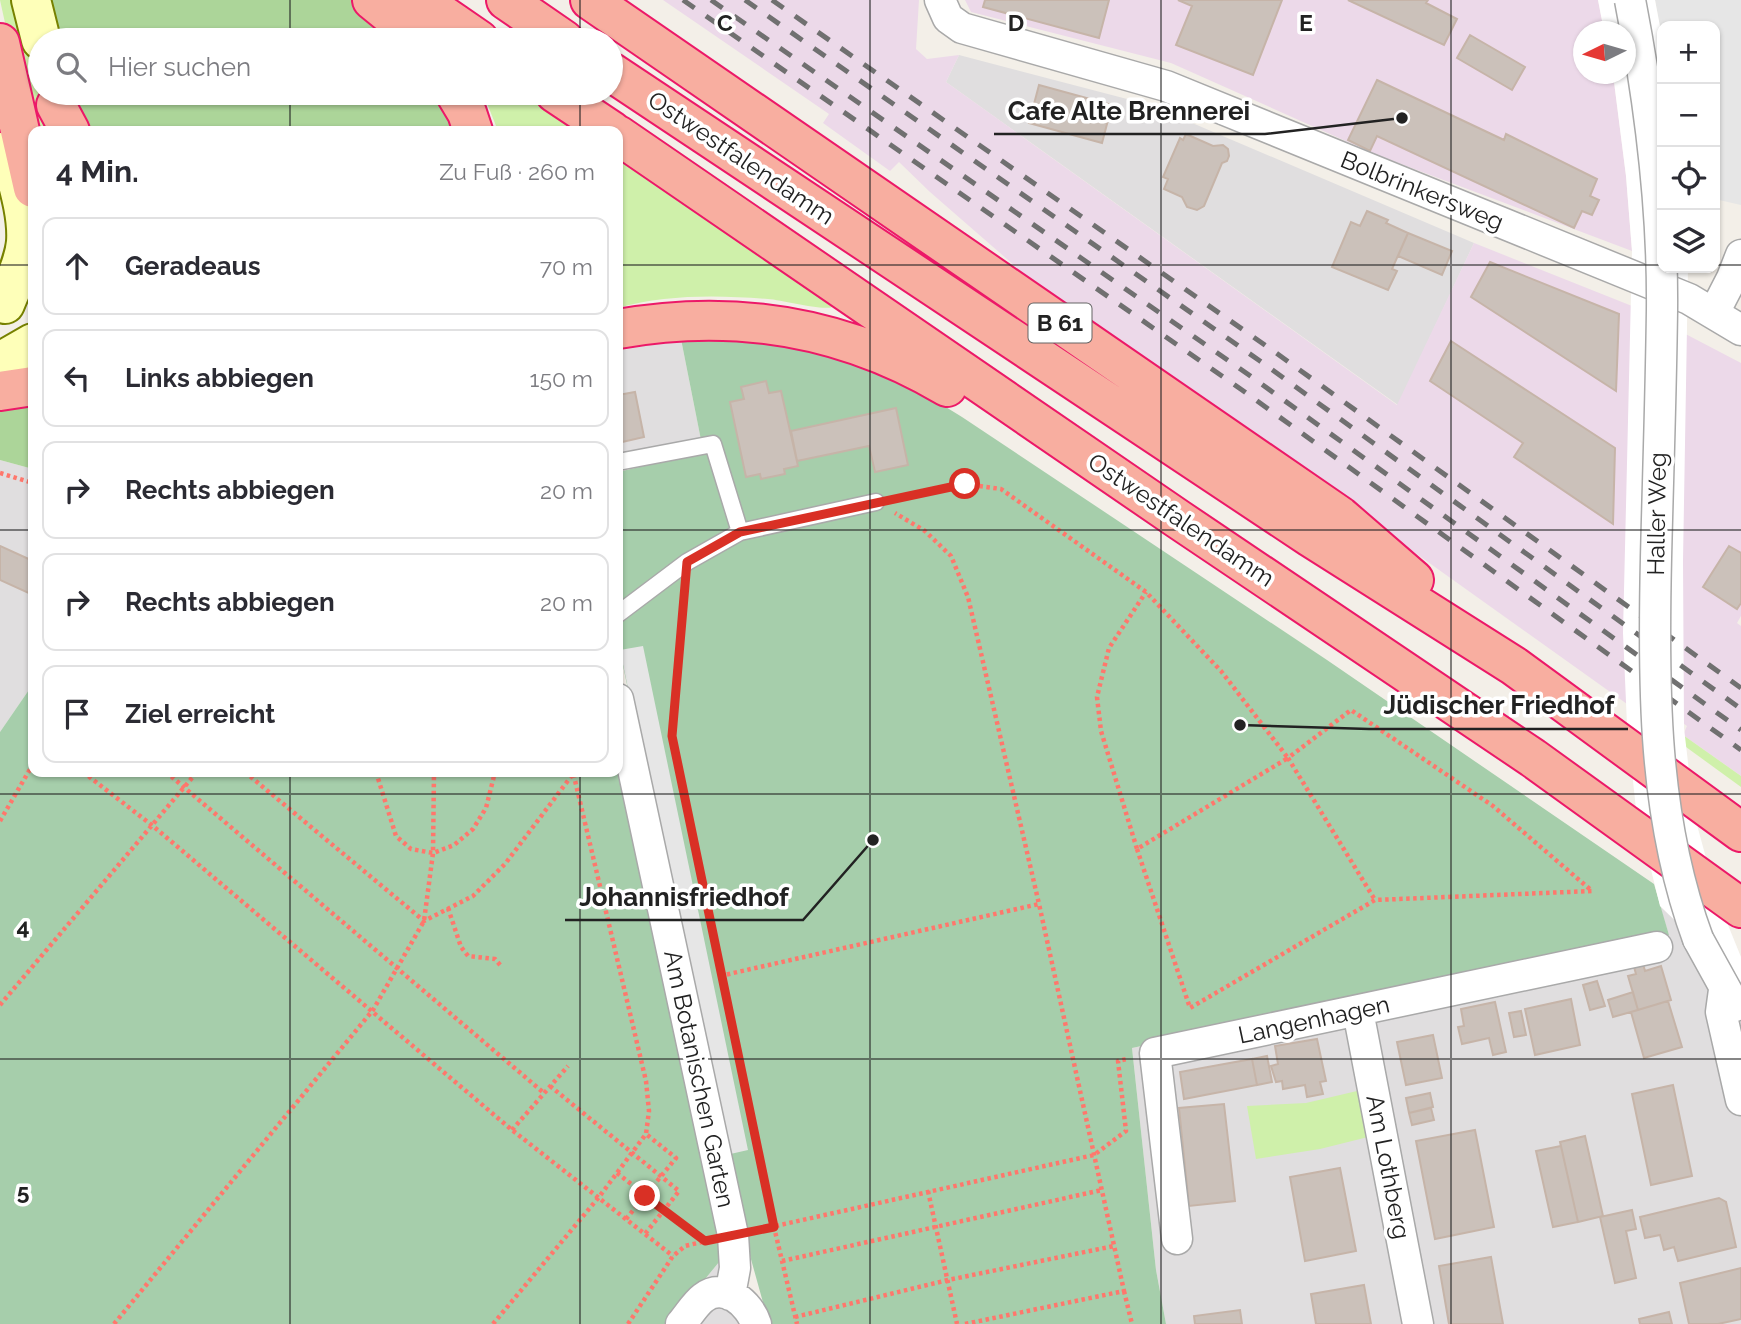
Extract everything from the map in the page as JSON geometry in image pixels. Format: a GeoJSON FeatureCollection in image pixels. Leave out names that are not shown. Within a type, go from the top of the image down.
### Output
{"type":"FeatureCollection","features":[{"type":"Feature","properties":{"kind":"highway"},"geometry":{"type":"LineString","coordinates":[[372,0],[405,28]]}},
{"type":"Feature","properties":{"kind":"highway"},"geometry":{"type":"LineString","coordinates":[[421,0],[462,28]]}},
{"type":"Feature","properties":{"kind":"highway"},"geometry":{"type":"LineString","coordinates":[[506,0],[547,28]]}},
{"type":"Feature","properties":{"kind":"highway","name":"B 61"},"geometry":{"type":"LineString","coordinates":[[590,0],[1340,516],[1514,666]]}},
{"type":"Feature","properties":{"kind":"highway"},"geometry":{"type":"LineString","coordinates":[[0,43],[28,166]]}},
{"type":"Feature","properties":{"kind":"highway","name":"Ostwestfalendamm"},"geometry":{"type":"LineString","coordinates":[[623,80],[1298,529],[1514,666],[1741,832]]}},
{"type":"Feature","properties":{"kind":"highway"},"geometry":{"type":"LineString","coordinates":[[462,105],[471,126]]}},
{"type":"Feature","properties":{"kind":"highway"},"geometry":{"type":"LineString","coordinates":[[573,105],[604,126]]}},
{"type":"Feature","properties":{"kind":"highway","name":"Ostwestfalendamm"},"geometry":{"type":"LineString","coordinates":[[623,138],[1178,519],[1533,758],[1741,908]]}},
{"type":"Feature","properties":{"kind":"highway"},"geometry":{"type":"LineString","coordinates":[[623,328],[655,322],[702,319],[752,321],[799,328],[867,348],[912,367],[955,392],[1101,488],[1178,519]]}},
{"type":"Feature","properties":{"kind":"highway"},"geometry":{"type":"LineString","coordinates":[[0,391],[28,387]]}},
{"type":"Feature","properties":{"kind":"main road"},"geometry":{"type":"LineString","coordinates":[[31,0],[38,28]]}},
{"type":"Feature","properties":{"kind":"main road"},"geometry":{"type":"LineString","coordinates":[[0,113],[22,207],[26,242],[13,303]]}},
{"type":"Feature","properties":{"kind":"main road"},"geometry":{"type":"LineString","coordinates":[[0,362],[28,346]]}},
{"type":"Feature","properties":{"kind":"street","name":"Bolbrinkersweg"},"geometry":{"type":"LineString","coordinates":[[940,0],[948,18],[961,28],[1166,86],[1689,299],[1741,330]]}},
{"type":"Feature","properties":{"kind":"street","name":"Haller Weg"},"geometry":{"type":"LineString","coordinates":[[1630,0],[1651,117],[1658,176],[1662,307],[1655,610],[1662,794],[1679,882],[1698,939],[1724,990],[1741,1015]]}},
{"type":"Feature","properties":{"kind":"street"},"geometry":{"type":"LineString","coordinates":[[1714,313],[1741,255]]}},
{"type":"Feature","properties":{"kind":"street","name":"Am Botanischen Garten"},"geometry":{"type":"LineString","coordinates":[[623,726],[719,1238],[735,1268],[730,1295]]}},
{"type":"Feature","properties":{"kind":"street","name":"Langenhagen"},"geometry":{"type":"LineString","coordinates":[[1177,1239],[1155,1053],[1657,947]]}},
{"type":"Feature","properties":{"kind":"street"},"geometry":{"type":"LineString","coordinates":[[1724,990],[1721,1012],[1741,1100]]}},
{"type":"Feature","properties":{"kind":"street","name":"Am Lothberg"},"geometry":{"type":"LineString","coordinates":[[1358,1011],[1418,1324]]}},
{"type":"Feature","properties":{"kind":"street"},"geometry":{"type":"LineString","coordinates":[[681,1324],[702,1298],[718,1293],[730,1295],[749,1307],[756,1324]]}},
{"type":"Feature","properties":{"kind":"lane"},"geometry":{"type":"LineString","coordinates":[[623,462],[713,444],[740,532]]}},
{"type":"Feature","properties":{"kind":"lane"},"geometry":{"type":"LineString","coordinates":[[623,610],[687,562],[740,532],[876,502]]}},
{"type":"Feature","properties":{"kind":"path"},"geometry":{"type":"LineString","coordinates":[[0,473],[28,481]]}},
{"type":"Feature","properties":{"kind":"path"},"geometry":{"type":"LineString","coordinates":[[876,502],[965,484],[1001,489],[1146,592],[1221,671],[1288,758],[1375,900]]}},
{"type":"Feature","properties":{"kind":"path"},"geometry":{"type":"LineString","coordinates":[[876,502],[925,531],[951,556],[968,597],[1132,1324]]}},
{"type":"Feature","properties":{"kind":"path"},"geometry":{"type":"LineString","coordinates":[[687,562],[672,736],[720,976],[797,1324]]}},
{"type":"Feature","properties":{"kind":"path"},"geometry":{"type":"LineString","coordinates":[[1137,849],[1288,758],[1351,710],[1493,806],[1592,891],[1375,900],[1190,1008],[1137,849],[1101,731],[1097,696],[1109,648],[1146,592]]}},
{"type":"Feature","properties":{"kind":"path"},"geometry":{"type":"LineString","coordinates":[[0,821],[28,773]]}},
{"type":"Feature","properties":{"kind":"path"},"geometry":{"type":"LineString","coordinates":[[89,777],[153,826],[512,1129],[673,1256]]}},
{"type":"Feature","properties":{"kind":"path"},"geometry":{"type":"LineString","coordinates":[[173,777],[544,1093]]}},
{"type":"Feature","properties":{"kind":"path"},"geometry":{"type":"LineString","coordinates":[[0,1005],[193,777]]}},
{"type":"Feature","properties":{"kind":"path"},"geometry":{"type":"LineString","coordinates":[[251,777],[424,921]]}},
{"type":"Feature","properties":{"kind":"path"},"geometry":{"type":"LineString","coordinates":[[378,777],[396,836],[411,849],[433,853],[454,845],[473,829],[486,808],[494,777]]}},
{"type":"Feature","properties":{"kind":"path"},"geometry":{"type":"LineString","coordinates":[[114,1324],[373,1010],[424,921],[433,853],[434,777]]}},
{"type":"Feature","properties":{"kind":"path"},"geometry":{"type":"LineString","coordinates":[[424,921],[472,895],[505,864],[569,777]]}},
{"type":"Feature","properties":{"kind":"path"},"geometry":{"type":"LineString","coordinates":[[494,1324],[599,1197],[646,1134],[649,1111],[646,1081],[574,777]]}},
{"type":"Feature","properties":{"kind":"path"},"geometry":{"type":"LineString","coordinates":[[720,976],[1039,904]]}},
{"type":"Feature","properties":{"kind":"path"},"geometry":{"type":"LineString","coordinates":[[448,908],[461,947],[468,956],[495,959],[501,966]]}},
{"type":"Feature","properties":{"kind":"path"},"geometry":{"type":"LineString","coordinates":[[628,1324],[673,1256],[685,1246],[1094,1155],[1126,1131],[1118,1060]]}},
{"type":"Feature","properties":{"kind":"path"},"geometry":{"type":"LineString","coordinates":[[512,1129],[568,1066]]}},
{"type":"Feature","properties":{"kind":"path"},"geometry":{"type":"LineString","coordinates":[[550,1086],[679,1191],[645,1234]]}},
{"type":"Feature","properties":{"kind":"path"},"geometry":{"type":"LineString","coordinates":[[626,1219],[676,1158],[646,1134]]}},
{"type":"Feature","properties":{"kind":"path"},"geometry":{"type":"LineString","coordinates":[[617,1173],[664,1210],[719,1238]]}},
{"type":"Feature","properties":{"kind":"path"},"geometry":{"type":"LineString","coordinates":[[782,1261],[1102,1190]]}},
{"type":"Feature","properties":{"kind":"path"},"geometry":{"type":"LineString","coordinates":[[928,1191],[957,1324]]}},
{"type":"Feature","properties":{"kind":"path"},"geometry":{"type":"LineString","coordinates":[[795,1317],[948,1280],[1114,1246]]}},
{"type":"Feature","properties":{"kind":"path"},"geometry":{"type":"LineString","coordinates":[[965,1324],[1124,1291]]}},
{"type":"Feature","properties":{"kind":"shaded area"},"geometry":{"type":"Polygon","coordinates":[[[663,0],[919,0],[916,49],[927,59],[959,55],[946,82],[1397,405],[1474,243],[1632,306],[1741,363],[1741,616],[1737,623],[1741,626],[1741,776],[1683,735],[1687,726],[1638,691],[1627,704],[1023,273],[899,162],[890,171],[823,123],[829,114],[663,0]]]}},
{"type":"Feature","properties":{"kind":"shaded area"},"geometry":{"type":"Polygon","coordinates":[[[965,0],[1598,0],[1602,21],[1573,21],[1573,84],[1614,84],[1632,251],[1377,155],[1171,63],[971,12],[965,0]]]}},
{"type":"Feature","properties":{"kind":"shaded area"},"geometry":{"type":"Polygon","coordinates":[[[1655,0],[1741,0],[1741,205],[1720,200],[1720,21],[1659,21],[1655,0]]]}},
{"type":"Feature","properties":{"kind":"shaded area"},"geometry":{"type":"Polygon","coordinates":[[[959,55],[1150,105],[1474,243],[1398,405],[946,82],[959,55]]]}},
{"type":"Feature","properties":{"kind":"shaded area"},"geometry":{"type":"Polygon","coordinates":[[[681,339],[701,440],[623,456],[623,350],[681,339]]]}},
{"type":"Feature","properties":{"kind":"shaded area"},"geometry":{"type":"Polygon","coordinates":[[[0,460],[28,468],[28,691],[0,732],[0,460]]]}},
{"type":"Feature","properties":{"kind":"shaded area"},"geometry":{"type":"Polygon","coordinates":[[[643,646],[748,1150],[726,1155],[623,664],[623,649],[643,646]]]}},
{"type":"Feature","properties":{"kind":"shaded area"},"geometry":{"type":"Polygon","coordinates":[[[1660,906],[1741,984],[1741,1324],[1166,1324],[1156,1270],[1132,1048],[1669,935],[1660,906]]]}},
{"type":"Feature","properties":{"kind":"shaded area"},"geometry":{"type":"Polygon","coordinates":[[[724,1256],[742,1324],[668,1324],[724,1256]]]}},
{"type":"Feature","properties":{"kind":"green space"},"geometry":{"type":"Polygon","coordinates":[[[0,0],[16,0],[28,51],[28,105],[41,105],[46,126],[28,126],[28,128],[0,0]]]}},
{"type":"Feature","properties":{"kind":"green space"},"geometry":{"type":"Polygon","coordinates":[[[52,0],[351,0],[383,28],[58,28],[52,0]]]}},
{"type":"Feature","properties":{"kind":"green space"},"geometry":{"type":"Polygon","coordinates":[[[76,105],[446,105],[456,126],[81,126],[76,105]]]}},
{"type":"Feature","properties":{"kind":"green space"},"geometry":{"type":"Polygon","coordinates":[[[488,105],[541,105],[572,126],[496,126],[488,105]]]}},
{"type":"Feature","properties":{"kind":"green space"},"geometry":{"type":"Polygon","coordinates":[[[623,160],[833,302],[832,307],[820,308],[768,299],[712,296],[623,307],[623,160]]]}},
{"type":"Feature","properties":{"kind":"green space"},"geometry":{"type":"Polygon","coordinates":[[[714,337],[801,344],[902,380],[962,417],[1327,660],[1654,884],[1669,935],[1132,1048],[1156,1270],[1166,1324],[769,1324],[726,1155],[623,666],[623,471],[652,464],[649,450],[701,440],[681,339],[714,337]]]}},
{"type":"Feature","properties":{"kind":"green space"},"geometry":{"type":"Polygon","coordinates":[[[28,404],[28,468],[0,460],[0,407],[28,404]]]}},
{"type":"Feature","properties":{"kind":"green space"},"geometry":{"type":"Polygon","coordinates":[[[28,691],[28,777],[619,777],[724,1256],[668,1324],[0,1324],[0,732],[28,691]]]}},
{"type":"Feature","properties":{"kind":"green space"},"geometry":{"type":"Polygon","coordinates":[[[1683,735],[1741,776],[1741,787],[1686,747],[1683,735]]]}},
{"type":"Feature","properties":{"kind":"green space"},"geometry":{"type":"Polygon","coordinates":[[[1357,1091],[1368,1137],[1320,1149],[1256,1159],[1247,1106],[1306,1103],[1357,1091]]]}},
{"type":"Feature","properties":{"kind":"pier"},"geometry":{"type":"Polygon","coordinates":[[[1598,0],[1655,0],[1659,21],[1657,273],[1688,273],[1683,561],[1684,728],[1694,814],[1717,898],[1741,957],[1741,984],[1660,906],[1636,809],[1627,725],[1623,633],[1632,251],[1614,84],[1636,84],[1636,21],[1602,21],[1598,0]]]}},
{"type":"Feature","properties":{"kind":"building"},"geometry":{"type":"Polygon","coordinates":[[[985,0],[1109,0],[1099,38],[983,7],[985,0]]]}},
{"type":"Feature","properties":{"kind":"building"},"geometry":{"type":"Polygon","coordinates":[[[1178,0],[1282,0],[1253,75],[1176,45],[1192,6],[1178,0]]]}},
{"type":"Feature","properties":{"kind":"building"},"geometry":{"type":"Polygon","coordinates":[[[1348,0],[1428,0],[1426,3],[1457,19],[1444,45],[1348,0]]]}},
{"type":"Feature","properties":{"kind":"building"},"geometry":{"type":"Polygon","coordinates":[[[1470,35],[1525,67],[1512,90],[1457,58],[1470,35]]]}},
{"type":"Feature","properties":{"kind":"building"},"geometry":{"type":"Polygon","coordinates":[[[1377,80],[1504,140],[1506,134],[1597,179],[1590,196],[1599,200],[1592,215],[1582,211],[1574,228],[1377,136],[1370,151],[1348,140],[1377,80]]]}},
{"type":"Feature","properties":{"kind":"building"},"geometry":{"type":"Polygon","coordinates":[[[1039,85],[1112,105],[1102,143],[1029,123],[1039,85]]]}},
{"type":"Feature","properties":{"kind":"building"},"geometry":{"type":"Polygon","coordinates":[[[1186,134],[1213,146],[1223,145],[1228,149],[1227,161],[1222,163],[1204,206],[1197,210],[1187,207],[1182,197],[1164,189],[1168,179],[1163,177],[1180,138],[1183,140],[1186,134]]]}},
{"type":"Feature","properties":{"kind":"building"},"geometry":{"type":"Polygon","coordinates":[[[1367,211],[1408,233],[1392,269],[1397,271],[1388,290],[1332,267],[1351,222],[1360,226],[1367,211]]]}},
{"type":"Feature","properties":{"kind":"building"},"geometry":{"type":"Polygon","coordinates":[[[1408,233],[1452,251],[1442,275],[1398,256],[1408,233]]]}},
{"type":"Feature","properties":{"kind":"building"},"geometry":{"type":"Polygon","coordinates":[[[1490,262],[1619,314],[1616,391],[1471,297],[1490,262]]]}},
{"type":"Feature","properties":{"kind":"building"},"geometry":{"type":"Polygon","coordinates":[[[1451,341],[1615,448],[1613,524],[1514,457],[1523,443],[1430,381],[1451,341]]]}},
{"type":"Feature","properties":{"kind":"building"},"geometry":{"type":"Polygon","coordinates":[[[766,381],[769,393],[781,391],[798,466],[784,469],[785,474],[761,479],[760,474],[746,477],[730,402],[744,399],[741,387],[766,381]]]}},
{"type":"Feature","properties":{"kind":"building"},"geometry":{"type":"Polygon","coordinates":[[[635,392],[644,437],[623,442],[623,394],[635,392]]]}},
{"type":"Feature","properties":{"kind":"building"},"geometry":{"type":"Polygon","coordinates":[[[896,408],[908,465],[875,472],[869,446],[797,461],[791,431],[896,408]]]}},
{"type":"Feature","properties":{"kind":"building"},"geometry":{"type":"Polygon","coordinates":[[[0,546],[28,559],[28,593],[0,580],[0,546]]]}},
{"type":"Feature","properties":{"kind":"building"},"geometry":{"type":"Polygon","coordinates":[[[1729,546],[1741,553],[1741,603],[1737,609],[1703,587],[1729,546]]]}},
{"type":"Feature","properties":{"kind":"building"},"geometry":{"type":"Polygon","coordinates":[[[1643,964],[1645,971],[1661,966],[1671,1000],[1638,1010],[1628,976],[1636,974],[1634,967],[1643,964]]]}},
{"type":"Feature","properties":{"kind":"building"},"geometry":{"type":"Polygon","coordinates":[[[1597,981],[1605,1006],[1590,1010],[1583,985],[1597,981]]]}},
{"type":"Feature","properties":{"kind":"building"},"geometry":{"type":"Polygon","coordinates":[[[1633,992],[1638,1010],[1613,1017],[1608,1000],[1633,992]]]}},
{"type":"Feature","properties":{"kind":"building"},"geometry":{"type":"Polygon","coordinates":[[[1571,999],[1580,1045],[1535,1055],[1525,1009],[1571,999]]]}},
{"type":"Feature","properties":{"kind":"building"},"geometry":{"type":"Polygon","coordinates":[[[1668,1001],[1682,1047],[1644,1058],[1631,1012],[1668,1001]]]}},
{"type":"Feature","properties":{"kind":"building"},"geometry":{"type":"Polygon","coordinates":[[[1495,1002],[1506,1052],[1493,1055],[1489,1038],[1462,1044],[1458,1027],[1464,1026],[1461,1009],[1495,1002]]]}},
{"type":"Feature","properties":{"kind":"building"},"geometry":{"type":"Polygon","coordinates":[[[1521,1011],[1526,1035],[1514,1037],[1509,1013],[1521,1011]]]}},
{"type":"Feature","properties":{"kind":"building"},"geometry":{"type":"Polygon","coordinates":[[[1433,1035],[1442,1078],[1406,1085],[1397,1042],[1433,1035]]]}},
{"type":"Feature","properties":{"kind":"building"},"geometry":{"type":"Polygon","coordinates":[[[1317,1039],[1326,1081],[1320,1082],[1323,1094],[1307,1097],[1305,1085],[1283,1089],[1282,1081],[1276,1082],[1271,1066],[1278,1064],[1275,1046],[1317,1039]]]}},
{"type":"Feature","properties":{"kind":"building"},"geometry":{"type":"Polygon","coordinates":[[[1267,1056],[1272,1082],[1257,1085],[1252,1059],[1267,1056]]]}},
{"type":"Feature","properties":{"kind":"building"},"geometry":{"type":"Polygon","coordinates":[[[1252,1059],[1257,1085],[1184,1099],[1180,1072],[1252,1059]]]}},
{"type":"Feature","properties":{"kind":"building"},"geometry":{"type":"Polygon","coordinates":[[[1673,1085],[1692,1176],[1651,1185],[1632,1094],[1673,1085]]]}},
{"type":"Feature","properties":{"kind":"building"},"geometry":{"type":"Polygon","coordinates":[[[1430,1093],[1433,1107],[1409,1113],[1406,1098],[1430,1093]]]}},
{"type":"Feature","properties":{"kind":"building"},"geometry":{"type":"Polygon","coordinates":[[[1224,1104],[1235,1201],[1189,1206],[1179,1108],[1224,1104]]]}},
{"type":"Feature","properties":{"kind":"building"},"geometry":{"type":"Polygon","coordinates":[[[1431,1108],[1434,1120],[1412,1125],[1409,1113],[1431,1108]]]}},
{"type":"Feature","properties":{"kind":"building"},"geometry":{"type":"Polygon","coordinates":[[[1475,1130],[1494,1227],[1435,1239],[1416,1141],[1475,1130]]]}},
{"type":"Feature","properties":{"kind":"building"},"geometry":{"type":"Polygon","coordinates":[[[1585,1136],[1603,1216],[1578,1222],[1560,1142],[1585,1136]]]}},
{"type":"Feature","properties":{"kind":"building"},"geometry":{"type":"Polygon","coordinates":[[[1561,1146],[1578,1222],[1553,1227],[1536,1151],[1561,1146]]]}},
{"type":"Feature","properties":{"kind":"building"},"geometry":{"type":"Polygon","coordinates":[[[1340,1168],[1356,1251],[1305,1261],[1290,1177],[1340,1168]]]}},
{"type":"Feature","properties":{"kind":"building"},"geometry":{"type":"Polygon","coordinates":[[[1719,1198],[1726,1202],[1736,1247],[1678,1261],[1674,1247],[1664,1250],[1660,1235],[1645,1238],[1640,1217],[1719,1198]]]}},
{"type":"Feature","properties":{"kind":"building"},"geometry":{"type":"Polygon","coordinates":[[[1632,1210],[1636,1229],[1626,1231],[1636,1278],[1615,1283],[1600,1217],[1632,1210]]]}},
{"type":"Feature","properties":{"kind":"building"},"geometry":{"type":"Polygon","coordinates":[[[1491,1257],[1503,1324],[1449,1324],[1439,1266],[1491,1257]]]}},
{"type":"Feature","properties":{"kind":"building"},"geometry":{"type":"Polygon","coordinates":[[[1741,1268],[1741,1319],[1718,1324],[1689,1324],[1680,1283],[1741,1268]]]}},
{"type":"Feature","properties":{"kind":"building"},"geometry":{"type":"Polygon","coordinates":[[[1364,1285],[1371,1324],[1316,1324],[1311,1294],[1364,1285]]]}},
{"type":"Feature","properties":{"kind":"building"},"geometry":{"type":"Polygon","coordinates":[[[1240,1310],[1242,1324],[1195,1324],[1194,1316],[1240,1310]]]}},
{"type":"Feature","properties":{"kind":"building"},"geometry":{"type":"Polygon","coordinates":[[[1669,1312],[1672,1324],[1640,1324],[1639,1319],[1669,1312]]]}},
{"type":"Feature","properties":{"kind":"railway"},"geometry":{"type":"LineString","coordinates":[[683,0],[1242,390],[1741,750]]}},
{"type":"Feature","properties":{"kind":"railway"},"geometry":{"type":"LineString","coordinates":[[711,0],[1249,375],[1741,730]]}},
{"type":"Feature","properties":{"kind":"railway"},"geometry":{"type":"LineString","coordinates":[[745,0],[1260,361],[1741,709]]}},
{"type":"Feature","properties":{"kind":"railway"},"geometry":{"type":"LineString","coordinates":[[772,0],[1272,350],[1741,688]]}},
{"type":"Feature","properties":{"kind":"place","name":"Cafe Alte Brennerei"},"geometry":{"type":"Point","coordinates":[1402,118]}},
{"type":"Feature","properties":{"kind":"place","name":"Jüdischer Friedhof"},"geometry":{"type":"Point","coordinates":[1240,725]}},
{"type":"Feature","properties":{"kind":"place","name":"Johannisfriedhof"},"geometry":{"type":"Point","coordinates":[873,840]}},
{"type":"Feature","properties":{"kind":"route"},"geometry":{"type":"LineString","coordinates":[[645,1196],[705,1241],[774,1227],[672,736],[687,562],[740,532],[965,484]]}}]}
